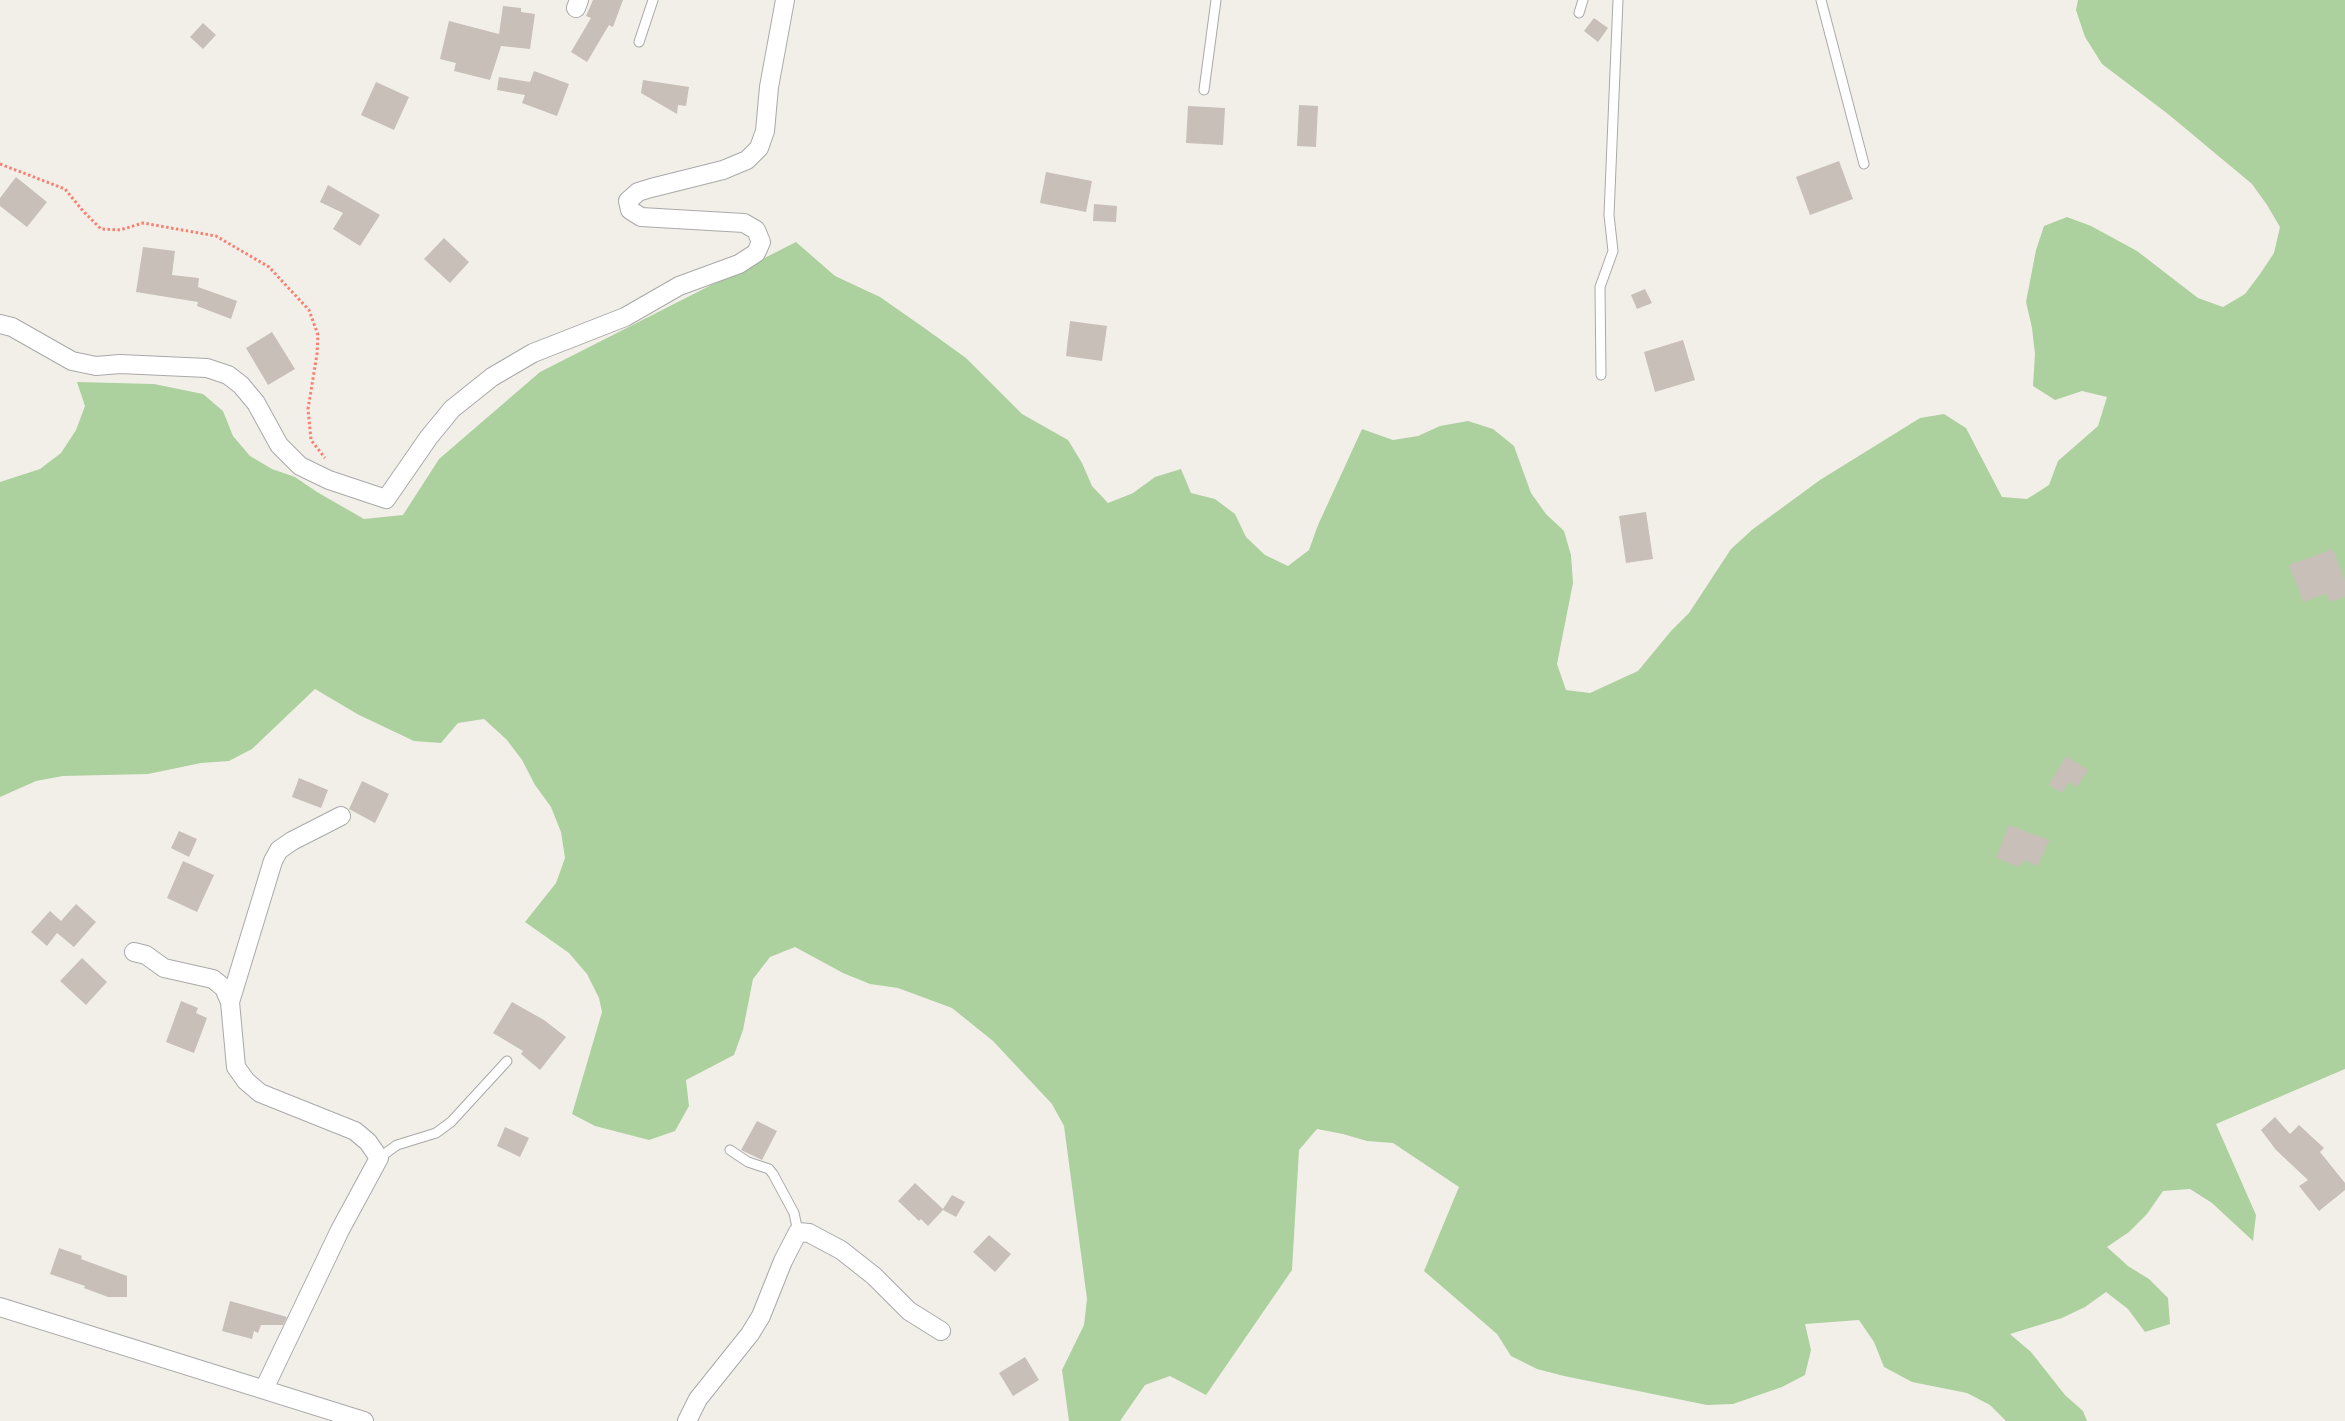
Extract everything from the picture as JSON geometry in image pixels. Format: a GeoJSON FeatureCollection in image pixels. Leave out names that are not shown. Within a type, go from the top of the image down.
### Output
{"type":"FeatureCollection","features":[{"type":"Feature","properties":{"kind":"street"},"geometry":{"type":"LineString","coordinates":[[0,324],[12,327],[72,361],[96,366],[120,364],[207,368],[228,375],[241,385],[256,403],[279,445],[300,466],[329,480],[386,499],[428,438],[452,409],[492,377],[533,354],[625,317],[678,286],[739,264],[756,254],[761,242],[756,230],[744,223],[642,217],[630,210],[628,201],[638,192],[723,170],[747,160],[759,148],[765,131],[769,87],[786,0]]}},
{"type":"Feature","properties":{"kind":"street"},"geometry":{"type":"LineString","coordinates":[[230,1002],[273,860],[279,850],[292,841],[341,816]]}},
{"type":"Feature","properties":{"kind":"street"},"geometry":{"type":"LineString","coordinates":[[134,952],[146,954],[164,968],[213,979],[224,988],[230,1002],[236,1067],[246,1081],[260,1093],[355,1131],[368,1142],[379,1158],[340,1230],[264,1389]]}},
{"type":"Feature","properties":{"kind":"street"},"geometry":{"type":"LineString","coordinates":[[687,1421],[698,1400],[750,1334],[761,1316],[783,1260],[798,1232],[809,1233],[841,1250],[874,1276],[909,1311],[931,1327],[941,1331]]}},
{"type":"Feature","properties":{"kind":"street"},"geometry":{"type":"LineString","coordinates":[[0,1307],[364,1421]]}},
{"type":"Feature","properties":{"kind":"lane"},"geometry":{"type":"LineString","coordinates":[[640,42],[653,0]]}},
{"type":"Feature","properties":{"kind":"lane"},"geometry":{"type":"LineString","coordinates":[[1204,90],[1216,0]]}},
{"type":"Feature","properties":{"kind":"lane"},"geometry":{"type":"LineString","coordinates":[[1579,13],[1583,0]]}},
{"type":"Feature","properties":{"kind":"lane"},"geometry":{"type":"LineString","coordinates":[[1602,375],[1600,288],[1613,251],[1609,215],[1618,0]]}},
{"type":"Feature","properties":{"kind":"lane"},"geometry":{"type":"LineString","coordinates":[[1821,0],[1864,164]]}},
{"type":"Feature","properties":{"kind":"lane"},"geometry":{"type":"LineString","coordinates":[[379,1158],[397,1145],[436,1133],[451,1122],[507,1061]]}},
{"type":"Feature","properties":{"kind":"lane"},"geometry":{"type":"LineString","coordinates":[[730,1150],[748,1162],[769,1169],[794,1214],[798,1232]]}},
{"type":"Feature","properties":{"kind":"path"},"geometry":{"type":"LineString","coordinates":[[0,164],[65,189],[82,211],[101,229],[120,230],[143,223],[216,236],[268,267],[309,310],[318,335],[317,354],[308,410],[311,440],[326,458],[333,463]]}},
{"type":"Feature","properties":{"kind":"green space"},"geometry":{"type":"Polygon","coordinates":[[[2078,0],[2345,0],[2345,1069],[2216,1124],[2256,1215],[2253,1241],[2212,1203],[2190,1189],[2163,1191],[2147,1214],[2129,1232],[2107,1247],[2128,1266],[2149,1279],[2168,1298],[2170,1324],[2145,1332],[2128,1309],[2106,1292],[2085,1307],[2062,1318],[2010,1334],[2031,1352],[2065,1395],[2083,1411],[2087,1421],[2006,1421],[1990,1405],[1967,1393],[1912,1382],[1884,1367],[1874,1342],[1859,1320],[1805,1324],[1811,1350],[1805,1375],[1782,1387],[1733,1404],[1707,1405],[1537,1369],[1511,1356],[1497,1334],[1424,1271],[1459,1187],[1393,1143],[1367,1141],[1317,1129],[1299,1150],[1292,1270],[1206,1395],[1170,1376],[1145,1385],[1120,1421],[1069,1421],[1062,1370],[1084,1325],[1087,1299],[1064,1126],[1052,1104],[993,1041],[952,1008],[898,988],[870,984],[843,973],[795,947],[770,957],[753,979],[743,1030],[734,1055],[686,1080],[689,1106],[675,1131],[649,1140],[595,1126],[572,1114],[602,1012],[599,998],[587,974],[569,953],[525,922],[556,883],[565,858],[561,832],[551,807],[535,785],[522,760],[507,740],[484,719],[458,723],[441,743],[414,741],[359,715],[315,689],[252,749],[229,761],[201,763],[148,774],[63,776],[36,781],[0,797],[0,482],[40,469],[61,453],[76,430],[85,406],[77,382],[154,384],[203,394],[223,411],[233,436],[250,456],[272,469],[295,477],[364,519],[403,515],[439,459],[540,372],[796,242],[835,276],[880,297],[966,358],[1022,414],[1068,440],[1082,463],[1092,486],[1108,503],[1133,493],[1155,477],[1181,469],[1191,493],[1215,499],[1235,514],[1246,537],[1265,555],[1288,566],[1309,550],[1318,525],[1362,429],[1393,440],[1418,436],[1440,426],[1468,421],[1493,429],[1514,446],[1531,493],[1546,514],[1564,531],[1571,555],[1573,583],[1557,664],[1566,690],[1590,693],[1638,671],[1671,631],[1689,613],[1731,549],[1753,529],[1820,480],[1920,418],[1944,414],[1966,428],[2002,497],[2027,499],[2049,485],[2058,461],[2098,426],[2107,397],[2082,391],[2055,400],[2033,386],[2035,354],[2026,302],[2036,250],[2044,226],[2067,217],[2091,226],[2137,251],[2198,298],[2223,307],[2245,294],[2260,274],[2274,253],[2280,227],[2267,205],[2252,184],[2168,114],[2102,64],[2085,37],[2076,10],[2078,0]]]}},
{"type":"Feature","properties":{"kind":"building"},"geometry":{"type":"Polygon","coordinates":[[[593,0],[623,0],[613,27],[609,25],[587,62],[571,52],[591,18],[586,16],[593,0]]]}},
{"type":"Feature","properties":{"kind":"building"},"geometry":{"type":"Polygon","coordinates":[[[503,6],[521,8],[521,12],[535,14],[530,49],[501,46],[490,80],[454,71],[456,63],[440,59],[449,21],[499,34],[503,6]]]}},
{"type":"Feature","properties":{"kind":"building"},"geometry":{"type":"Polygon","coordinates":[[[1594,18],[1608,28],[1598,42],[1584,31],[1594,18]]]}},
{"type":"Feature","properties":{"kind":"building"},"geometry":{"type":"Polygon","coordinates":[[[203,23],[216,35],[203,49],[190,37],[203,23]]]}},
{"type":"Feature","properties":{"kind":"building"},"geometry":{"type":"Polygon","coordinates":[[[534,71],[569,84],[557,116],[522,103],[525,95],[497,90],[499,77],[530,82],[534,71]]]}},
{"type":"Feature","properties":{"kind":"building"},"geometry":{"type":"Polygon","coordinates":[[[643,80],[689,87],[686,106],[678,105],[677,114],[641,93],[643,80]]]}},
{"type":"Feature","properties":{"kind":"building"},"geometry":{"type":"Polygon","coordinates":[[[376,82],[409,97],[394,130],[361,115],[376,82]]]}},
{"type":"Feature","properties":{"kind":"building"},"geometry":{"type":"Polygon","coordinates":[[[1299,105],[1318,106],[1316,147],[1297,146],[1299,105]]]}},
{"type":"Feature","properties":{"kind":"building"},"geometry":{"type":"Polygon","coordinates":[[[1188,106],[1225,108],[1223,145],[1186,143],[1188,106]]]}},
{"type":"Feature","properties":{"kind":"building"},"geometry":{"type":"Polygon","coordinates":[[[1839,161],[1853,199],[1810,215],[1796,177],[1839,161]]]}},
{"type":"Feature","properties":{"kind":"building"},"geometry":{"type":"Polygon","coordinates":[[[1046,172],[1092,181],[1086,212],[1040,203],[1046,172]]]}},
{"type":"Feature","properties":{"kind":"building"},"geometry":{"type":"Polygon","coordinates":[[[16,177],[47,202],[27,227],[0,206],[0,198],[16,177]]]}},
{"type":"Feature","properties":{"kind":"building"},"geometry":{"type":"Polygon","coordinates":[[[328,185],[380,215],[360,246],[333,229],[343,213],[320,202],[328,185]]]}},
{"type":"Feature","properties":{"kind":"building"},"geometry":{"type":"Polygon","coordinates":[[[1094,204],[1117,206],[1116,222],[1093,221],[1094,204]]]}},
{"type":"Feature","properties":{"kind":"building"},"geometry":{"type":"Polygon","coordinates":[[[444,238],[469,262],[450,283],[424,259],[444,238]]]}},
{"type":"Feature","properties":{"kind":"building"},"geometry":{"type":"Polygon","coordinates":[[[143,247],[175,251],[172,275],[199,278],[198,287],[237,301],[231,319],[197,306],[198,302],[136,292],[143,247]]]}},
{"type":"Feature","properties":{"kind":"building"},"geometry":{"type":"Polygon","coordinates":[[[1645,289],[1652,303],[1637,309],[1631,295],[1645,289]]]}},
{"type":"Feature","properties":{"kind":"building"},"geometry":{"type":"Polygon","coordinates":[[[1070,321],[1107,326],[1102,361],[1066,356],[1070,321]]]}},
{"type":"Feature","properties":{"kind":"building"},"geometry":{"type":"Polygon","coordinates":[[[272,332],[295,369],[268,385],[246,348],[272,332]]]}},
{"type":"Feature","properties":{"kind":"building"},"geometry":{"type":"Polygon","coordinates":[[[1683,340],[1695,380],[1655,392],[1644,352],[1683,340]]]}},
{"type":"Feature","properties":{"kind":"building"},"geometry":{"type":"Polygon","coordinates":[[[1646,512],[1653,559],[1626,563],[1619,516],[1646,512]]]}},
{"type":"Feature","properties":{"kind":"building"},"geometry":{"type":"Polygon","coordinates":[[[2333,549],[2345,581],[2345,597],[2330,602],[2326,594],[2303,602],[2289,565],[2333,549]]]}},
{"type":"Feature","properties":{"kind":"building"},"geometry":{"type":"Polygon","coordinates":[[[2066,756],[2088,770],[2077,787],[2069,782],[2062,793],[2049,785],[2066,756]]]}},
{"type":"Feature","properties":{"kind":"building"},"geometry":{"type":"Polygon","coordinates":[[[299,778],[328,790],[321,808],[292,797],[299,778]]]}},
{"type":"Feature","properties":{"kind":"building"},"geometry":{"type":"Polygon","coordinates":[[[362,781],[389,794],[375,823],[349,809],[362,781]]]}},
{"type":"Feature","properties":{"kind":"building"},"geometry":{"type":"Polygon","coordinates":[[[2009,825],[2049,840],[2038,866],[2023,860],[2020,867],[1996,858],[2009,825]]]}},
{"type":"Feature","properties":{"kind":"building"},"geometry":{"type":"Polygon","coordinates":[[[179,831],[197,839],[189,857],[171,848],[179,831]]]}},
{"type":"Feature","properties":{"kind":"building"},"geometry":{"type":"Polygon","coordinates":[[[183,861],[214,875],[197,912],[167,898],[183,861]]]}},
{"type":"Feature","properties":{"kind":"building"},"geometry":{"type":"Polygon","coordinates":[[[76,904],[96,922],[74,947],[57,933],[47,946],[31,932],[50,911],[61,921],[76,904]]]}},
{"type":"Feature","properties":{"kind":"building"},"geometry":{"type":"Polygon","coordinates":[[[82,958],[107,982],[86,1005],[60,981],[82,958]]]}},
{"type":"Feature","properties":{"kind":"building"},"geometry":{"type":"Polygon","coordinates":[[[181,1001],[198,1008],[196,1013],[207,1018],[194,1053],[166,1042],[181,1001]]]}},
{"type":"Feature","properties":{"kind":"building"},"geometry":{"type":"Polygon","coordinates":[[[512,1002],[544,1020],[566,1037],[540,1070],[521,1054],[523,1051],[493,1033],[512,1002]]]}},
{"type":"Feature","properties":{"kind":"building"},"geometry":{"type":"Polygon","coordinates":[[[2275,1117],[2290,1134],[2299,1125],[2324,1148],[2320,1152],[2345,1183],[2345,1190],[2319,1211],[2299,1186],[2308,1180],[2276,1150],[2261,1130],[2275,1117]]]}},
{"type":"Feature","properties":{"kind":"building"},"geometry":{"type":"Polygon","coordinates":[[[757,1121],[777,1131],[762,1160],[741,1150],[757,1121]]]}},
{"type":"Feature","properties":{"kind":"building"},"geometry":{"type":"Polygon","coordinates":[[[505,1127],[529,1138],[520,1157],[497,1146],[505,1127]]]}},
{"type":"Feature","properties":{"kind":"building"},"geometry":{"type":"Polygon","coordinates":[[[915,1183],[943,1209],[952,1195],[965,1202],[956,1217],[943,1210],[928,1226],[921,1219],[919,1221],[898,1201],[915,1183]]]}},
{"type":"Feature","properties":{"kind":"building"},"geometry":{"type":"Polygon","coordinates":[[[989,1235],[1011,1254],[995,1272],[973,1252],[989,1235]]]}},
{"type":"Feature","properties":{"kind":"building"},"geometry":{"type":"Polygon","coordinates":[[[59,1248],[82,1256],[81,1259],[127,1276],[127,1297],[108,1297],[84,1288],[85,1286],[50,1274],[59,1248]]]}},
{"type":"Feature","properties":{"kind":"building"},"geometry":{"type":"Polygon","coordinates":[[[230,1301],[287,1317],[283,1325],[261,1325],[258,1333],[254,1331],[252,1339],[222,1331],[230,1301]]]}},
{"type":"Feature","properties":{"kind":"building"},"geometry":{"type":"Polygon","coordinates":[[[1025,1357],[1039,1380],[1013,1396],[999,1373],[1025,1357]]]}}]}
